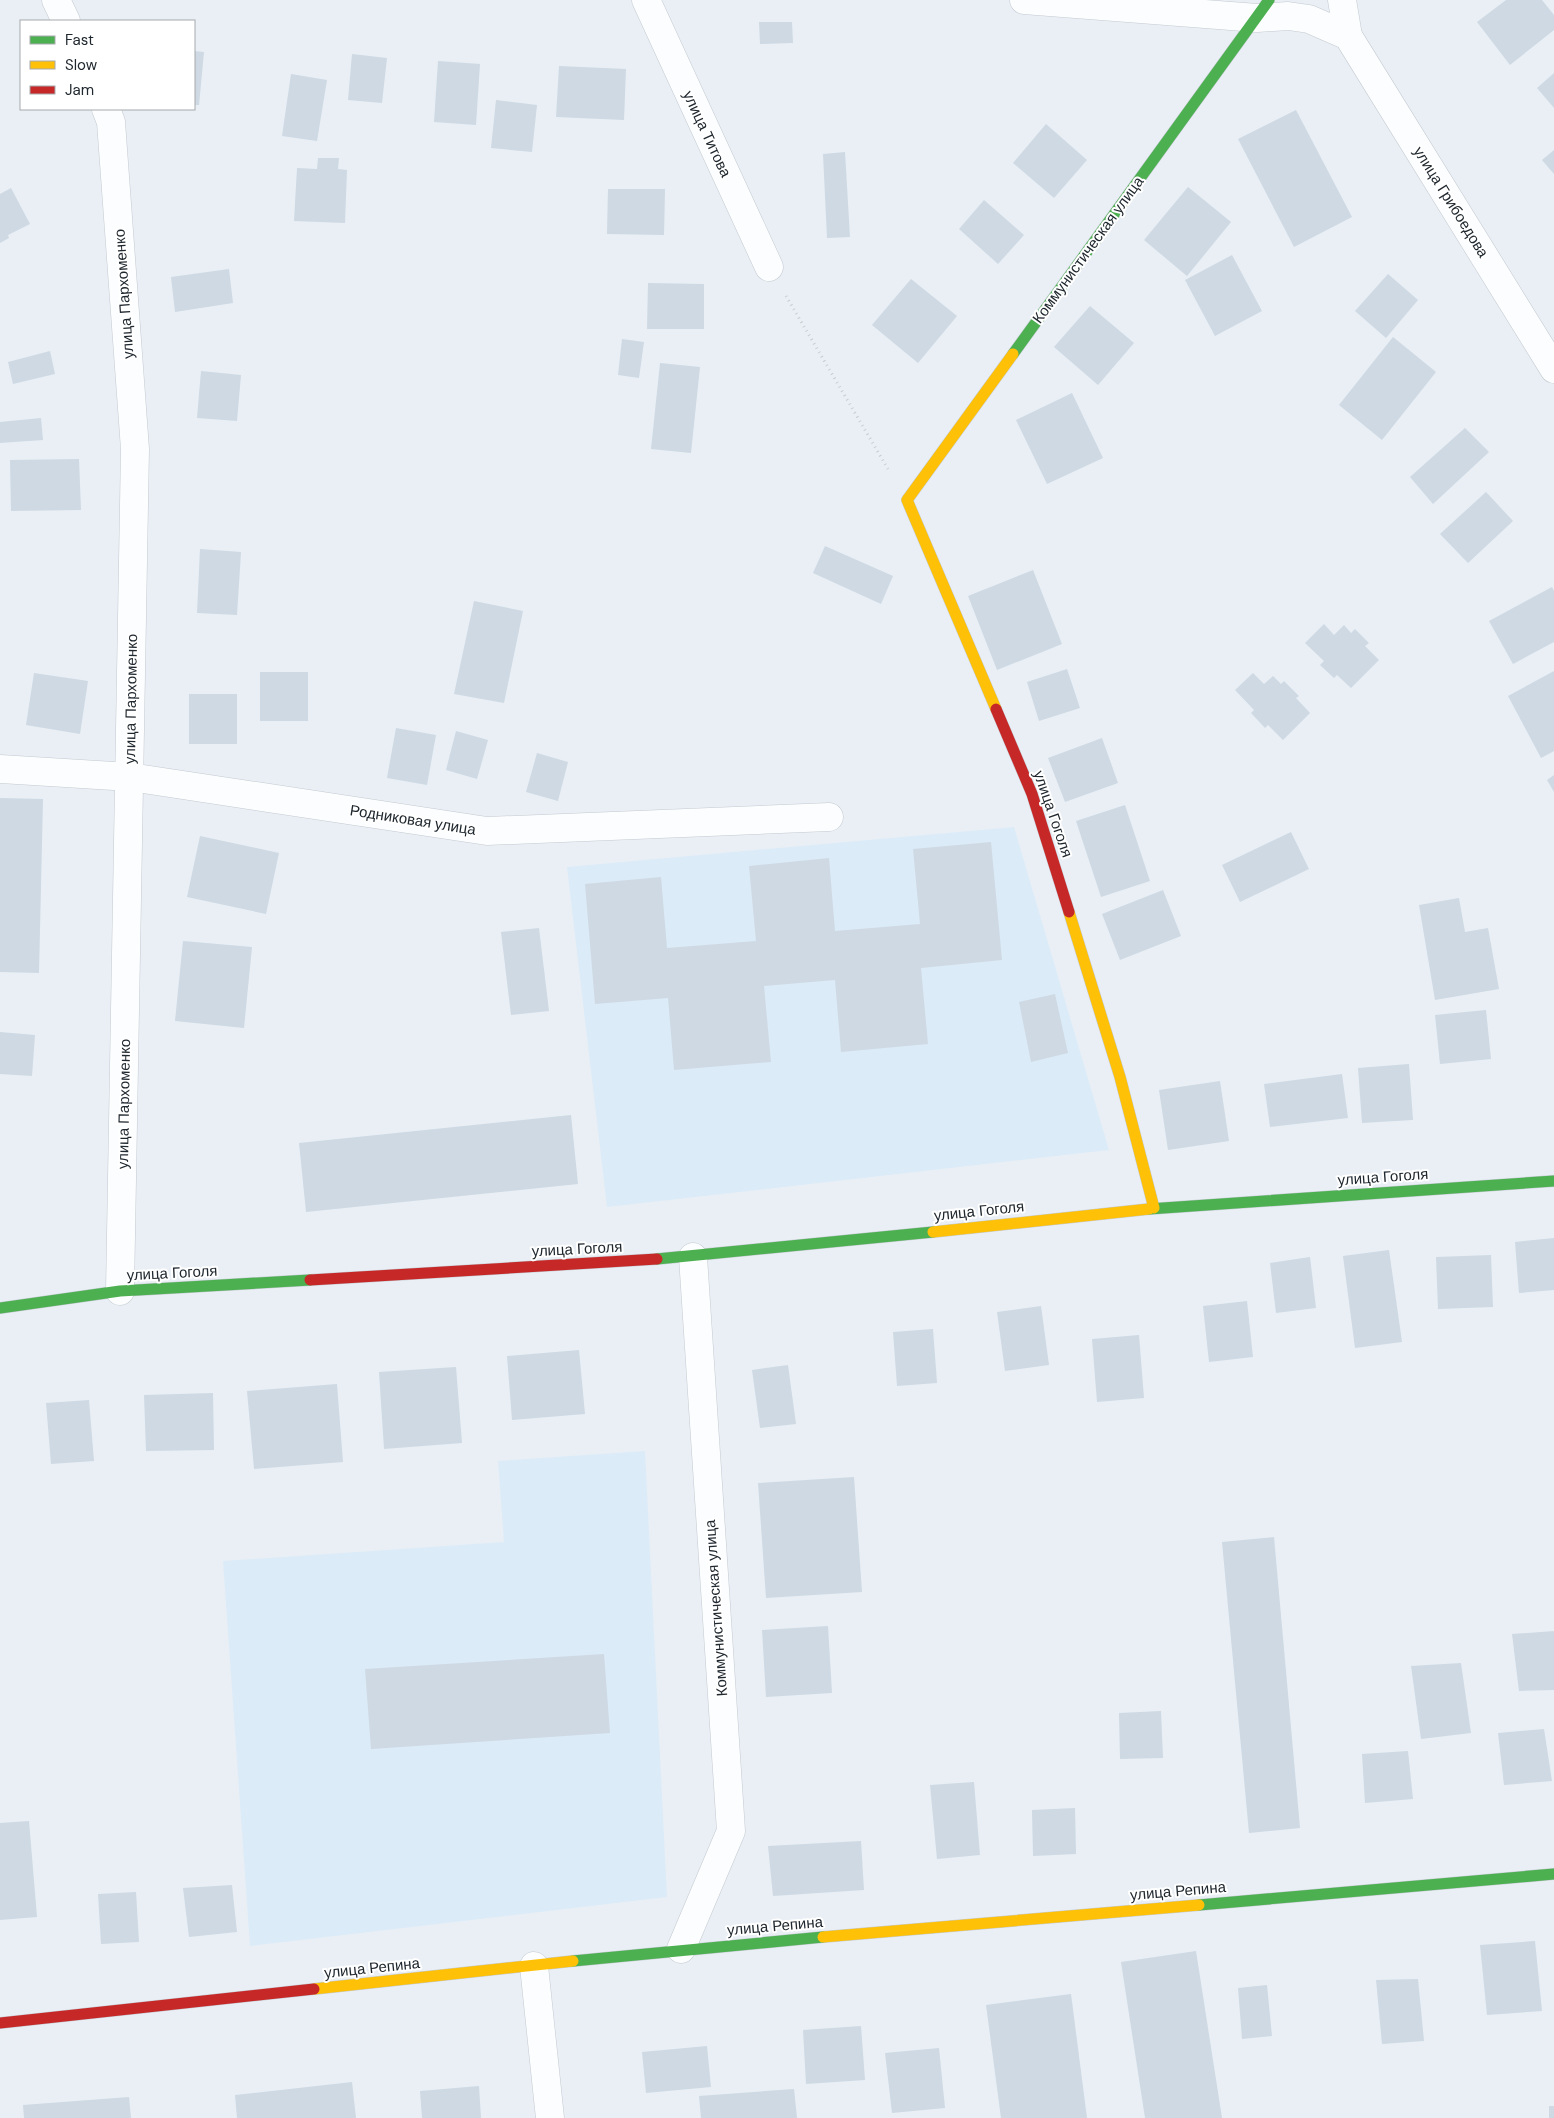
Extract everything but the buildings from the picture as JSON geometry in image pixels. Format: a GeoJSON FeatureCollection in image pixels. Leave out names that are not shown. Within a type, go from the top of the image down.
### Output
{"type":"FeatureCollection","features":[{"type":"Feature","properties":{"kind":"street"},"geometry":{"type":"LineString","coordinates":[[56,0],[66,20]]}},
{"type":"Feature","properties":{"kind":"street","name":"улица Титова"},"geometry":{"type":"LineString","coordinates":[[646,0],[769,267]]}},
{"type":"Feature","properties":{"kind":"street"},"geometry":{"type":"LineString","coordinates":[[1024,0],[1263,9],[1288,16],[1309,19],[1348,36]]}},
{"type":"Feature","properties":{"kind":"street","name":"улица Грибоедова"},"geometry":{"type":"LineString","coordinates":[[1342,0],[1348,36],[1554,369]]}},
{"type":"Feature","properties":{"kind":"street","name":"Коммунистическая улица"},"geometry":{"type":"LineString","coordinates":[[907,500],[1263,9]]}},
{"type":"Feature","properties":{"kind":"street","name":"улица Пархоменко"},"geometry":{"type":"LineString","coordinates":[[106,110],[111,122],[136,449],[120,1291]]}},
{"type":"Feature","properties":{"kind":"street","name":"улица Гоголя"},"geometry":{"type":"LineString","coordinates":[[907,500],[1032,794],[1120,1077],[1154,1208]]}},
{"type":"Feature","properties":{"kind":"street","name":"Родниковая улица"},"geometry":{"type":"LineString","coordinates":[[0,770],[130,777],[487,831],[829,817]]}},
{"type":"Feature","properties":{"kind":"street","name":"улица Гоголя"},"geometry":{"type":"LineString","coordinates":[[0,1308],[120,1291],[693,1257],[1154,1208],[1554,1181]]}},
{"type":"Feature","properties":{"kind":"street","name":"Коммунистическая улица"},"geometry":{"type":"LineString","coordinates":[[680,1949],[731,1831],[693,1257]]}},
{"type":"Feature","properties":{"kind":"street","name":"улица Репина"},"geometry":{"type":"LineString","coordinates":[[0,2023],[680,1949],[1554,1874]]}},
{"type":"Feature","properties":{"kind":"street"},"geometry":{"type":"LineString","coordinates":[[534,1966],[550,2118]]}},
{"type":"Feature","properties":{"kind":"path"},"geometry":{"type":"LineString","coordinates":[[769,267],[907,500]]}},
{"type":"Feature","properties":{"kind":"shaded area"},"geometry":{"type":"Polygon","coordinates":[[[1014,827],[1109,1150],[607,1207],[567,867],[1014,827]]]}},
{"type":"Feature","properties":{"kind":"shaded area"},"geometry":{"type":"Polygon","coordinates":[[[645,1451],[667,1897],[250,1946],[223,1561],[504,1542],[498,1461],[645,1451]]]}},
{"type":"Feature","properties":{"kind":"traffic: fast"},"geometry":{"type":"LineString","coordinates":[[1013,354],[1269,0]]}},
{"type":"Feature","properties":{"kind":"traffic: fast"},"geometry":{"type":"LineString","coordinates":[[1149,1209],[1554,1181]]}},
{"type":"Feature","properties":{"kind":"traffic: fast"},"geometry":{"type":"LineString","coordinates":[[657,1259],[933,1232]]}},
{"type":"Feature","properties":{"kind":"traffic: fast"},"geometry":{"type":"LineString","coordinates":[[0,1308],[120,1291],[310,1280]]}},
{"type":"Feature","properties":{"kind":"traffic: fast"},"geometry":{"type":"LineString","coordinates":[[1199,1905],[1554,1874]]}},
{"type":"Feature","properties":{"kind":"traffic: fast"},"geometry":{"type":"LineString","coordinates":[[573,1961],[823,1937]]}},
{"type":"Feature","properties":{"kind":"traffic: slow"},"geometry":{"type":"LineString","coordinates":[[996,709],[907,500],[1013,354]]}},
{"type":"Feature","properties":{"kind":"traffic: slow"},"geometry":{"type":"LineString","coordinates":[[1069,912],[1120,1077],[1154,1208]]}},
{"type":"Feature","properties":{"kind":"traffic: slow"},"geometry":{"type":"LineString","coordinates":[[933,1232],[1149,1209]]}},
{"type":"Feature","properties":{"kind":"traffic: slow"},"geometry":{"type":"LineString","coordinates":[[823,1937],[1199,1905]]}},
{"type":"Feature","properties":{"kind":"traffic: slow"},"geometry":{"type":"LineString","coordinates":[[314,1989],[573,1961]]}},
{"type":"Feature","properties":{"kind":"traffic: jam"},"geometry":{"type":"LineString","coordinates":[[996,709],[1032,794],[1069,912]]}},
{"type":"Feature","properties":{"kind":"traffic: jam"},"geometry":{"type":"LineString","coordinates":[[310,1280],[657,1259]]}},
{"type":"Feature","properties":{"kind":"traffic: jam"},"geometry":{"type":"LineString","coordinates":[[0,2023],[314,1989]]}}]}
